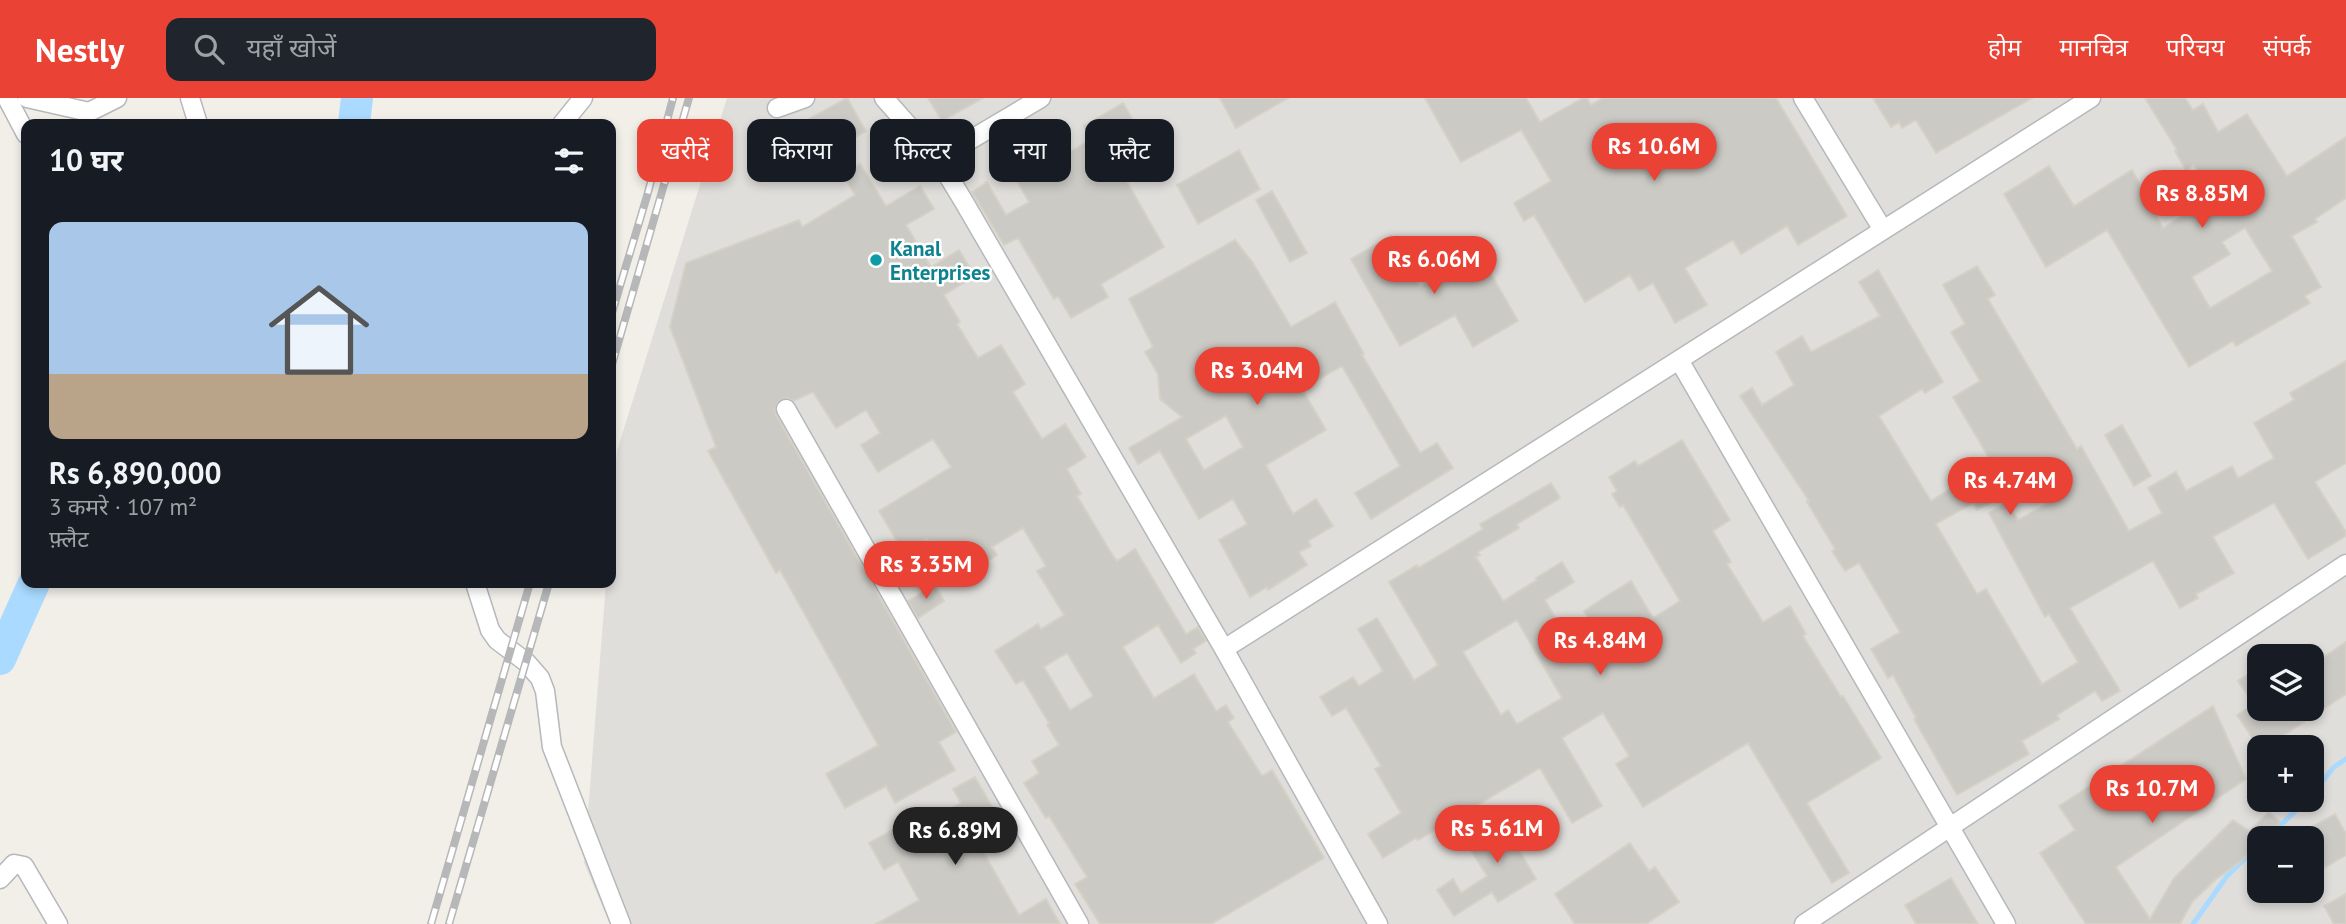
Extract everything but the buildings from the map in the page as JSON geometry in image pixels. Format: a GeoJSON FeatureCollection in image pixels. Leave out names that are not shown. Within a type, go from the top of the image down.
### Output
{"type":"FeatureCollection","features":[{"type":"Feature","properties":{"kind":"street"},"geometry":{"type":"LineString","coordinates":[[7,98],[21,125]]}},
{"type":"Feature","properties":{"kind":"street"},"geometry":{"type":"LineString","coordinates":[[27,98],[85,105],[117,98]]}},
{"type":"Feature","properties":{"kind":"street"},"geometry":{"type":"LineString","coordinates":[[190,98],[196,119]]}},
{"type":"Feature","properties":{"kind":"street"},"geometry":{"type":"LineString","coordinates":[[566,119],[583,98]]}},
{"type":"Feature","properties":{"kind":"street"},"geometry":{"type":"LineString","coordinates":[[777,108],[805,98]]}},
{"type":"Feature","properties":{"kind":"street"},"geometry":{"type":"LineString","coordinates":[[884,98],[903,119]]}},
{"type":"Feature","properties":{"kind":"street"},"geometry":{"type":"LineString","coordinates":[[975,137],[1041,98]]}},
{"type":"Feature","properties":{"kind":"street"},"geometry":{"type":"LineString","coordinates":[[1803,98],[1883,230]]}},
{"type":"Feature","properties":{"kind":"street"},"geometry":{"type":"LineString","coordinates":[[1224,649],[2091,98]]}},
{"type":"Feature","properties":{"kind":"street"},"geometry":{"type":"LineString","coordinates":[[951,182],[1224,649],[1378,924]]}},
{"type":"Feature","properties":{"kind":"street"},"geometry":{"type":"LineString","coordinates":[[1679,360],[2006,924]]}},
{"type":"Feature","properties":{"kind":"street"},"geometry":{"type":"LineString","coordinates":[[786,409],[1079,924]]}},
{"type":"Feature","properties":{"kind":"street"},"geometry":{"type":"LineString","coordinates":[[1804,924],[2346,564]]}},
{"type":"Feature","properties":{"kind":"street"},"geometry":{"type":"LineString","coordinates":[[477,588],[490,630],[497,640],[526,662],[540,678],[545,691],[552,747],[621,924]]}},
{"type":"Feature","properties":{"kind":"street"},"geometry":{"type":"LineString","coordinates":[[0,879],[14,864],[24,866],[58,924]]}},
{"type":"Feature","properties":{"kind":"shaded area"},"geometry":{"type":"Polygon","coordinates":[[[727,98],[2346,98],[2346,924],[610,924],[584,863],[606,588],[616,588],[617,451],[701,182],[733,182],[733,119],[720,119],[727,98]]]}},
{"type":"Feature","properties":{"kind":"waterway"},"geometry":{"type":"LineString","coordinates":[[355,119],[357,98]]}},
{"type":"Feature","properties":{"kind":"waterway"},"geometry":{"type":"LineString","coordinates":[[0,659],[32,588]]}},
{"type":"Feature","properties":{"kind":"waterway"},"geometry":{"type":"LineString","coordinates":[[2324,779],[2334,767],[2346,759]]}},
{"type":"Feature","properties":{"kind":"waterway"},"geometry":{"type":"LineString","coordinates":[[2280,826],[2294,812]]}},
{"type":"Feature","properties":{"kind":"waterway"},"geometry":{"type":"LineString","coordinates":[[2193,924],[2227,876],[2247,857]]}},
{"type":"Feature","properties":{"kind":"railway"},"geometry":{"type":"LineString","coordinates":[[616,299],[673,98]]}},
{"type":"Feature","properties":{"kind":"railway"},"geometry":{"type":"LineString","coordinates":[[616,351],[689,98]]}},
{"type":"Feature","properties":{"kind":"railway"},"geometry":{"type":"LineString","coordinates":[[431,924],[529,588]]}},
{"type":"Feature","properties":{"kind":"railway"},"geometry":{"type":"LineString","coordinates":[[449,924],[548,588]]}},
{"type":"Feature","properties":{"kind":"place","name":"Kanal Enterprises"},"geometry":{"type":"Point","coordinates":[876,260]}}]}
